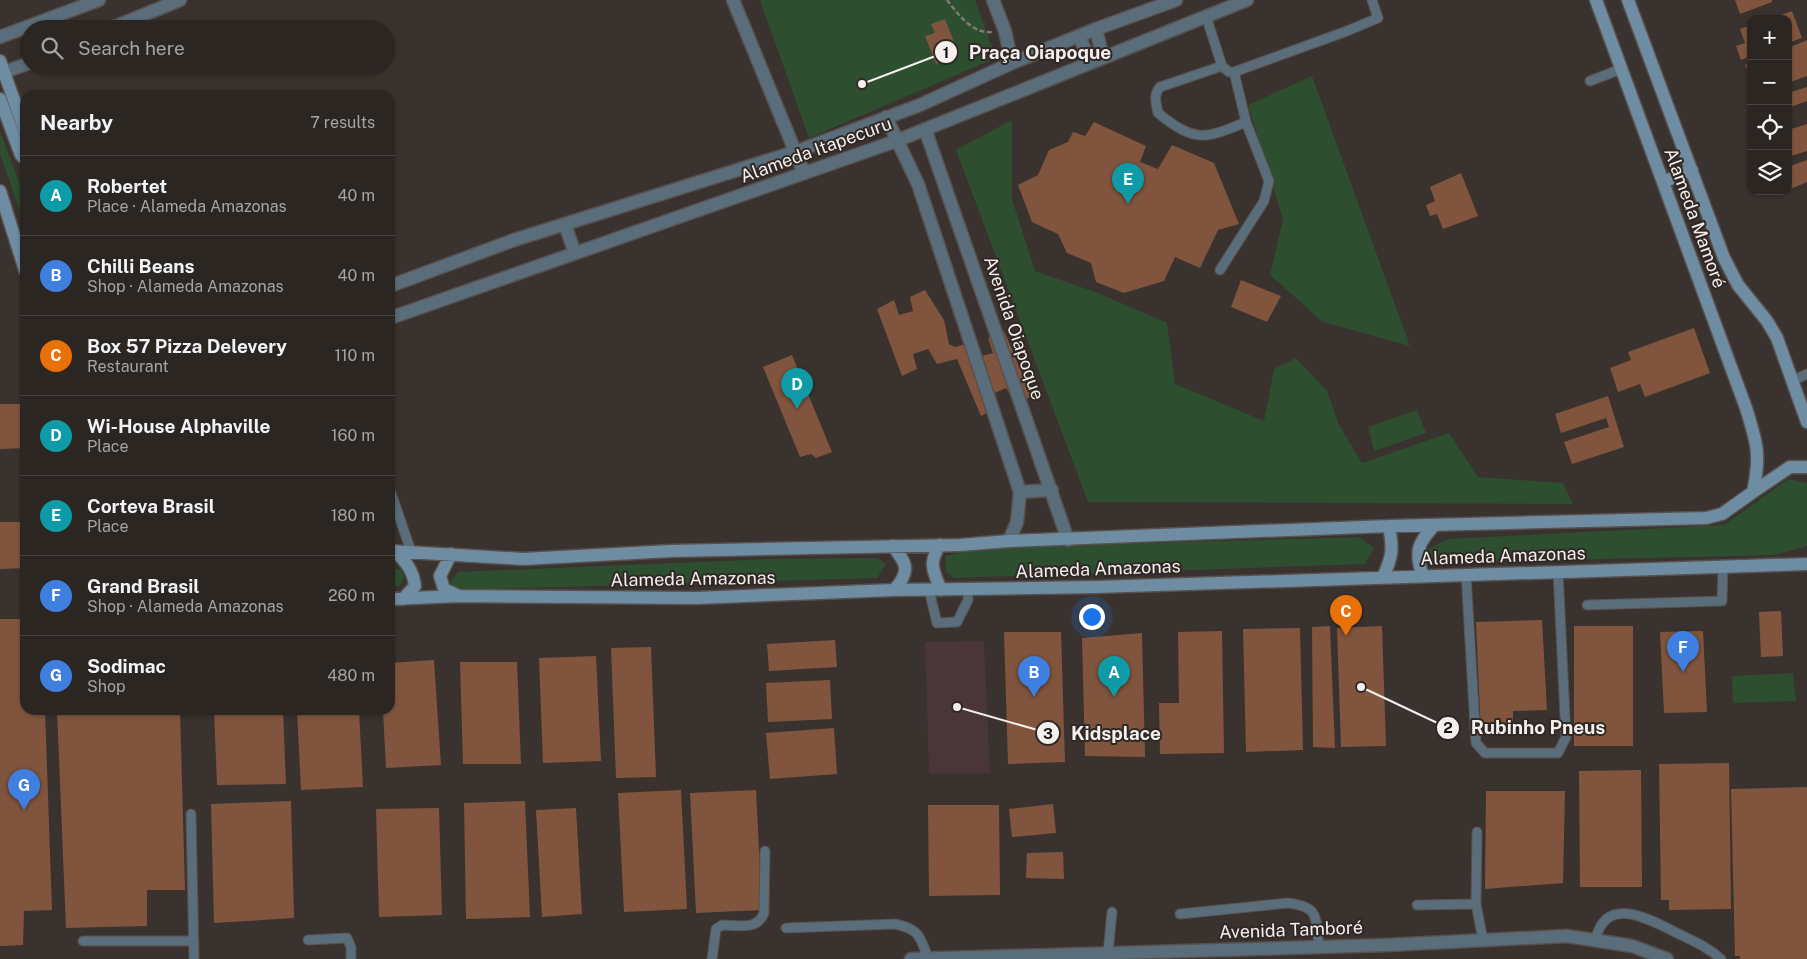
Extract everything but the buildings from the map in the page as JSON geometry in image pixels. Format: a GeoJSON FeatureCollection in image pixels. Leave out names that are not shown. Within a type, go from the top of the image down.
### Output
{"type":"FeatureCollection","features":[{"type":"Feature","properties":{"kind":"main road","name":"Alameda Mamoré"},"geometry":{"type":"LineString","coordinates":[[1596,0],[1746,408],[1758,449],[1759,466],[1753,492]]}},
{"type":"Feature","properties":{"kind":"main road","name":"Alameda Mamoré"},"geometry":{"type":"LineString","coordinates":[[1628,0],[1724,258],[1738,285],[1767,321],[1777,338],[1792,381],[1803,400],[1807,422]]}},
{"type":"Feature","properties":{"kind":"main road"},"geometry":{"type":"LineString","coordinates":[[2,67],[20,117]]}},
{"type":"Feature","properties":{"kind":"main road"},"geometry":{"type":"LineString","coordinates":[[0,99],[20,152]]}},
{"type":"Feature","properties":{"kind":"main road"},"geometry":{"type":"LineString","coordinates":[[1663,182],[1692,170]]}},
{"type":"Feature","properties":{"kind":"main road"},"geometry":{"type":"LineString","coordinates":[[0,191],[6,221],[20,257]]}},
{"type":"Feature","properties":{"kind":"main road","name":"Alameda Amazonas"},"geometry":{"type":"LineString","coordinates":[[395,551],[523,559],[671,551],[1068,540],[1389,526],[1706,518],[1722,514],[1790,467],[1807,467]]}},
{"type":"Feature","properties":{"kind":"main road"},"geometry":{"type":"LineString","coordinates":[[1423,576],[1418,563],[1419,549],[1423,537],[1435,525]]}},
{"type":"Feature","properties":{"kind":"main road"},"geometry":{"type":"LineString","coordinates":[[1383,577],[1393,550],[1389,526]]}},
{"type":"Feature","properties":{"kind":"main road"},"geometry":{"type":"LineString","coordinates":[[935,590],[932,559],[940,544]]}},
{"type":"Feature","properties":{"kind":"main road"},"geometry":{"type":"LineString","coordinates":[[892,546],[904,562],[906,570],[904,577],[894,590]]}},
{"type":"Feature","properties":{"kind":"main road"},"geometry":{"type":"LineString","coordinates":[[395,553],[410,566],[414,576],[415,586],[403,600]]}},
{"type":"Feature","properties":{"kind":"main road"},"geometry":{"type":"LineString","coordinates":[[451,554],[440,576],[444,589],[459,596]]}},
{"type":"Feature","properties":{"kind":"main road"},"geometry":{"type":"LineString","coordinates":[[1791,564],[1807,556]]}},
{"type":"Feature","properties":{"kind":"main road","name":"Alameda Amazonas"},"geometry":{"type":"LineString","coordinates":[[395,599],[459,596],[696,598],[894,590],[968,590],[1807,564]]}},
{"type":"Feature","properties":{"kind":"street"},"geometry":{"type":"LineString","coordinates":[[49,20],[100,0]]}},
{"type":"Feature","properties":{"kind":"street"},"geometry":{"type":"LineString","coordinates":[[131,20],[180,0]]}},
{"type":"Feature","properties":{"kind":"street"},"geometry":{"type":"LineString","coordinates":[[733,0],[804,173]]}},
{"type":"Feature","properties":{"kind":"street"},"geometry":{"type":"LineString","coordinates":[[993,0],[1005,32],[1012,63]]}},
{"type":"Feature","properties":{"kind":"street","name":"Alameda Itapecuru"},"geometry":{"type":"LineString","coordinates":[[395,284],[514,240],[795,152],[920,105],[1012,63],[1096,29],[1176,0]]}},
{"type":"Feature","properties":{"kind":"street","name":"Alameda Itapecuru"},"geometry":{"type":"LineString","coordinates":[[395,316],[896,141],[1247,0]]}},
{"type":"Feature","properties":{"kind":"street"},"geometry":{"type":"LineString","coordinates":[[1096,29],[1103,58]]}},
{"type":"Feature","properties":{"kind":"street"},"geometry":{"type":"LineString","coordinates":[[0,37],[20,31]]}},
{"type":"Feature","properties":{"kind":"street"},"geometry":{"type":"LineString","coordinates":[[1079,36],[1087,54],[1086,64]]}},
{"type":"Feature","properties":{"kind":"street"},"geometry":{"type":"LineString","coordinates":[[2,67],[20,64]]}},
{"type":"Feature","properties":{"kind":"street"},"geometry":{"type":"LineString","coordinates":[[886,117],[918,184],[1020,492],[1017,522],[1009,541]]}},
{"type":"Feature","properties":{"kind":"street","name":"Avenida Oiapoque"},"geometry":{"type":"LineString","coordinates":[[925,128],[1068,540]]}},
{"type":"Feature","properties":{"kind":"street"},"geometry":{"type":"LineString","coordinates":[[565,225],[575,253]]}},
{"type":"Feature","properties":{"kind":"street"},"geometry":{"type":"LineString","coordinates":[[1020,492],[1052,490]]}},
{"type":"Feature","properties":{"kind":"street","name":"Avenida Tamboré"},"geometry":{"type":"LineString","coordinates":[[912,959],[1108,953],[1176,955],[1568,936],[1596,938],[1660,957]]}},
{"type":"Feature","properties":{"kind":"lane"},"geometry":{"type":"LineString","coordinates":[[1206,16],[1222,66],[1228,72],[1234,72],[1332,37],[1378,18],[1372,0]]}},
{"type":"Feature","properties":{"kind":"lane"},"geometry":{"type":"LineString","coordinates":[[1222,66],[1160,88],[1156,92],[1155,99],[1158,113],[1186,130],[1202,137],[1214,135],[1246,122]]}},
{"type":"Feature","properties":{"kind":"lane"},"geometry":{"type":"LineString","coordinates":[[1590,80],[1621,68]]}},
{"type":"Feature","properties":{"kind":"lane"},"geometry":{"type":"LineString","coordinates":[[1220,270],[1264,201],[1269,181],[1246,122],[1234,72]]}},
{"type":"Feature","properties":{"kind":"lane"},"geometry":{"type":"LineString","coordinates":[[1792,381],[1807,374]]}},
{"type":"Feature","properties":{"kind":"lane"},"geometry":{"type":"LineString","coordinates":[[395,505],[411,551]]}},
{"type":"Feature","properties":{"kind":"lane"},"geometry":{"type":"LineString","coordinates":[[1587,605],[1722,601],[1723,566]]}},
{"type":"Feature","properties":{"kind":"lane"},"geometry":{"type":"LineString","coordinates":[[1466,574],[1476,743],[1485,753],[1558,753],[1566,736],[1558,571]]}},
{"type":"Feature","properties":{"kind":"lane"},"geometry":{"type":"LineString","coordinates":[[935,590],[931,602],[938,622],[957,622],[968,600],[968,590]]}},
{"type":"Feature","properties":{"kind":"lane"},"geometry":{"type":"LineString","coordinates":[[190,814],[194,959]]}},
{"type":"Feature","properties":{"kind":"lane"},"geometry":{"type":"LineString","coordinates":[[1477,832],[1476,904],[1483,940]]}},
{"type":"Feature","properties":{"kind":"lane"},"geometry":{"type":"LineString","coordinates":[[712,959],[716,929],[722,925],[750,926],[761,920],[764,913],[765,851]]}},
{"type":"Feature","properties":{"kind":"lane"},"geometry":{"type":"LineString","coordinates":[[1180,914],[1288,903],[1300,904],[1310,908],[1315,916],[1319,947]]}},
{"type":"Feature","properties":{"kind":"lane"},"geometry":{"type":"LineString","coordinates":[[1417,905],[1476,904]]}},
{"type":"Feature","properties":{"kind":"lane"},"geometry":{"type":"LineString","coordinates":[[1108,953],[1112,912]]}},
{"type":"Feature","properties":{"kind":"lane"},"geometry":{"type":"LineString","coordinates":[[1596,938],[1603,922],[1611,916],[1630,913],[1649,919],[1712,951],[1721,959]]}},
{"type":"Feature","properties":{"kind":"lane"},"geometry":{"type":"LineString","coordinates":[[786,928],[895,924],[909,927],[920,935],[928,958]]}},
{"type":"Feature","properties":{"kind":"lane"},"geometry":{"type":"LineString","coordinates":[[308,940],[347,938],[351,947],[351,959]]}},
{"type":"Feature","properties":{"kind":"lane"},"geometry":{"type":"LineString","coordinates":[[82,941],[194,941]]}},
{"type":"Feature","properties":{"kind":"path"},"geometry":{"type":"LineString","coordinates":[[947,0],[964,22],[986,33],[1005,32]]}},
{"type":"Feature","properties":{"kind":"shaded area"},"geometry":{"type":"Polygon","coordinates":[[[984,641],[990,773],[929,773],[925,642],[984,641]]]}},
{"type":"Feature","properties":{"kind":"green space"},"geometry":{"type":"Polygon","coordinates":[[[760,0],[975,0],[996,58],[809,138],[760,0]]]}},
{"type":"Feature","properties":{"kind":"green space"},"geometry":{"type":"Polygon","coordinates":[[[1312,76],[1410,346],[1323,322],[1270,275],[1283,219],[1248,105],[1312,76]]]}},
{"type":"Feature","properties":{"kind":"green space"},"geometry":{"type":"Polygon","coordinates":[[[1012,120],[1012,199],[1035,271],[1098,293],[1167,323],[1175,384],[1264,421],[1274,369],[1296,358],[1327,391],[1339,425],[1362,463],[1449,433],[1478,477],[1563,483],[1573,504],[1088,502],[956,150],[1012,120]]]}},
{"type":"Feature","properties":{"kind":"green space"},"geometry":{"type":"Polygon","coordinates":[[[0,131],[20,185],[20,212],[0,154],[0,131]]]}},
{"type":"Feature","properties":{"kind":"green space"},"geometry":{"type":"Polygon","coordinates":[[[1417,410],[1426,433],[1374,451],[1368,427],[1417,410]]]}},
{"type":"Feature","properties":{"kind":"green space"},"geometry":{"type":"Polygon","coordinates":[[[1788,479],[1807,483],[1807,546],[1774,555],[1434,563],[1428,549],[1448,539],[1724,525],[1788,479]]]}},
{"type":"Feature","properties":{"kind":"green space"},"geometry":{"type":"Polygon","coordinates":[[[1359,537],[1374,548],[1365,564],[954,578],[946,572],[945,556],[979,548],[1359,537]]]}},
{"type":"Feature","properties":{"kind":"green space"},"geometry":{"type":"Polygon","coordinates":[[[877,558],[886,564],[877,578],[458,590],[447,586],[458,572],[768,559],[877,558]]]}},
{"type":"Feature","properties":{"kind":"green space"},"geometry":{"type":"Polygon","coordinates":[[[395,568],[401,570],[404,577],[399,586],[395,586],[395,568]]]}},
{"type":"Feature","properties":{"kind":"green space"},"geometry":{"type":"Polygon","coordinates":[[[1793,673],[1796,701],[1733,703],[1732,676],[1793,673]]]}},
{"type":"Feature","properties":{"kind":"place","name":"Praça Oiapoque"},"geometry":{"type":"Point","coordinates":[862,84]}},
{"type":"Feature","properties":{"kind":"place","name":"Corteva Brasil"},"geometry":{"type":"Point","coordinates":[1128,204]}},
{"type":"Feature","properties":{"kind":"place","name":"Wi-House Alphaville"},"geometry":{"type":"Point","coordinates":[797,409]}},
{"type":"Feature","properties":{"kind":"place","name":"Box 57 Pizza Delevery"},"geometry":{"type":"Point","coordinates":[1346,636]}},
{"type":"Feature","properties":{"kind":"place","name":"Grand Brasil"},"geometry":{"type":"Point","coordinates":[1683,672]}},
{"type":"Feature","properties":{"kind":"place","name":"Rubinho Pneus"},"geometry":{"type":"Point","coordinates":[1361,687]}},
{"type":"Feature","properties":{"kind":"place","name":"Chilli Beans"},"geometry":{"type":"Point","coordinates":[1034,697]}},
{"type":"Feature","properties":{"kind":"place","name":"Robertet"},"geometry":{"type":"Point","coordinates":[1114,697]}},
{"type":"Feature","properties":{"kind":"place","name":"Kidsplace"},"geometry":{"type":"Point","coordinates":[957,707]}},
{"type":"Feature","properties":{"kind":"place","name":"Sodimac"},"geometry":{"type":"Point","coordinates":[24,810]}}]}
